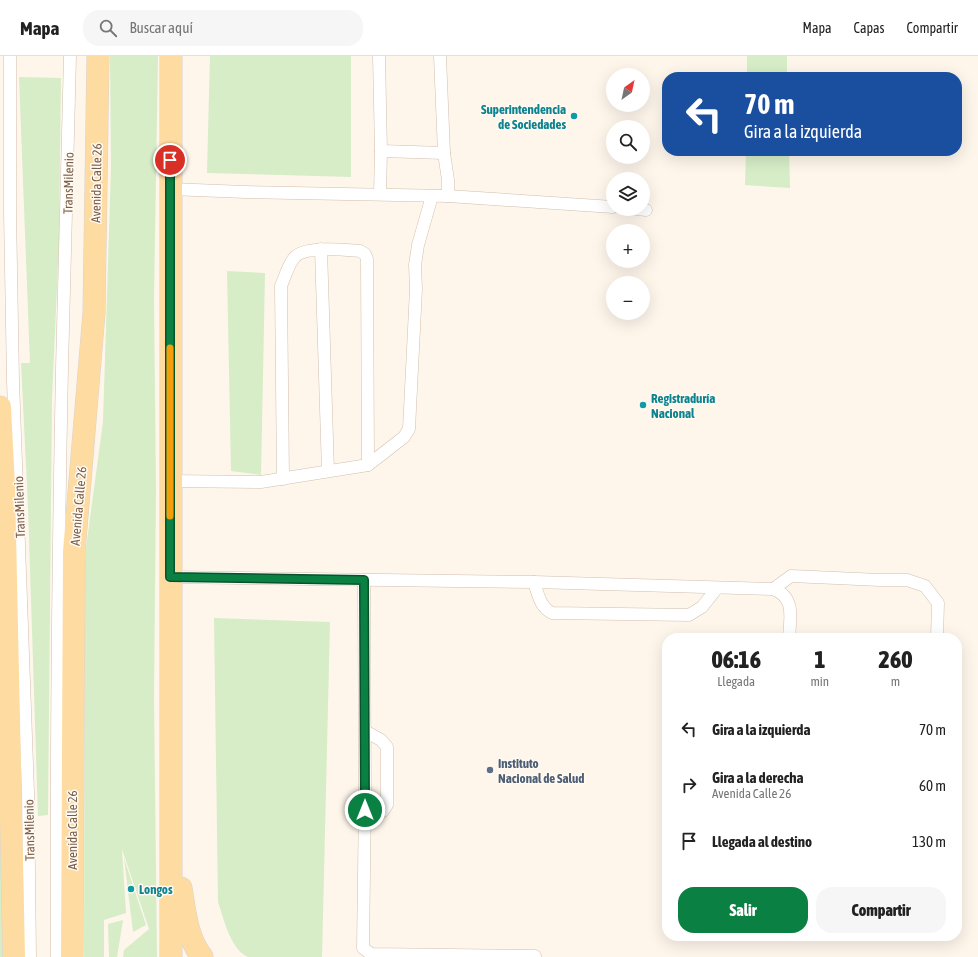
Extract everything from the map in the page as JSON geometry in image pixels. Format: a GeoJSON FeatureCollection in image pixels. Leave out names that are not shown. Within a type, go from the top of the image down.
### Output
{"type":"FeatureCollection","features":[{"type":"Feature","properties":{"kind":"main road","name":"Avenida Calle 26"},"geometry":{"type":"LineString","coordinates":[[72,957],[74,552],[94,314],[98,56]]}},
{"type":"Feature","properties":{"kind":"main road"},"geometry":{"type":"LineString","coordinates":[[171,56],[171,957]]}},
{"type":"Feature","properties":{"kind":"main road"},"geometry":{"type":"LineString","coordinates":[[0,407],[4,486],[14,957]]}},
{"type":"Feature","properties":{"kind":"main road"},"geometry":{"type":"LineString","coordinates":[[171,820],[189,931],[196,949],[202,957]]}},
{"type":"Feature","properties":{"kind":"lane","name":"TransMilenio"},"geometry":{"type":"LineString","coordinates":[[10,56],[10,212],[13,373],[28,784],[30,957]]}},
{"type":"Feature","properties":{"kind":"lane","name":"TransMilenio"},"geometry":{"type":"LineString","coordinates":[[57,957],[56,819],[60,504],[70,56]]}},
{"type":"Feature","properties":{"kind":"lane"},"geometry":{"type":"LineString","coordinates":[[379,56],[381,151],[380,194]]}},
{"type":"Feature","properties":{"kind":"lane"},"geometry":{"type":"LineString","coordinates":[[440,56],[444,153],[448,180],[448,196]]}},
{"type":"Feature","properties":{"kind":"lane"},"geometry":{"type":"LineString","coordinates":[[381,151],[444,153]]}},
{"type":"Feature","properties":{"kind":"lane"},"geometry":{"type":"LineString","coordinates":[[170,189],[448,196],[606,207]]}},
{"type":"Feature","properties":{"kind":"lane"},"geometry":{"type":"LineString","coordinates":[[170,481],[261,482],[368,465],[404,437],[409,429],[416,290],[415,264],[418,245],[432,196]]}},
{"type":"Feature","properties":{"kind":"lane"},"geometry":{"type":"LineString","coordinates":[[283,479],[281,286],[293,258],[303,252],[321,249],[360,251],[365,254],[367,259],[368,465]]}},
{"type":"Feature","properties":{"kind":"lane"},"geometry":{"type":"LineString","coordinates":[[321,249],[328,471]]}},
{"type":"Feature","properties":{"kind":"lane"},"geometry":{"type":"LineString","coordinates":[[773,589],[791,576],[908,580],[925,586],[938,603],[936,633]]}},
{"type":"Feature","properties":{"kind":"lane"},"geometry":{"type":"LineString","coordinates":[[170,577],[534,582],[773,589],[783,594],[790,605],[789,633]]}},
{"type":"Feature","properties":{"kind":"lane"},"geometry":{"type":"LineString","coordinates":[[364,580],[365,819],[363,948],[370,954],[535,956]]}},
{"type":"Feature","properties":{"kind":"lane"},"geometry":{"type":"LineString","coordinates":[[534,582],[542,604],[546,610],[552,613],[689,616],[702,607],[717,588]]}},
{"type":"Feature","properties":{"kind":"lane"},"geometry":{"type":"LineString","coordinates":[[365,731],[381,740],[387,747],[387,805],[383,811],[365,819]]}},
{"type":"Feature","properties":{"kind":"green space"},"geometry":{"type":"Polygon","coordinates":[[[110,56],[158,56],[154,298],[156,490],[154,697],[157,957],[123,957],[124,950],[149,929],[122,849],[126,913],[104,920],[104,957],[84,957],[85,555],[103,422],[111,168],[110,56]]]}},
{"type":"Feature","properties":{"kind":"green space"},"geometry":{"type":"Polygon","coordinates":[[[210,56],[351,56],[351,177],[207,173],[210,56]]]}},
{"type":"Feature","properties":{"kind":"green space"},"geometry":{"type":"Polygon","coordinates":[[[747,56],[787,56],[787,72],[747,72],[747,56]]]}},
{"type":"Feature","properties":{"kind":"green space"},"geometry":{"type":"Polygon","coordinates":[[[19,77],[61,78],[59,243],[52,398],[48,815],[38,816],[28,507],[21,363],[30,363],[19,77]]]}},
{"type":"Feature","properties":{"kind":"green space"},"geometry":{"type":"Polygon","coordinates":[[[746,156],[789,156],[790,188],[745,185],[746,156]]]}},
{"type":"Feature","properties":{"kind":"green space"},"geometry":{"type":"Polygon","coordinates":[[[227,271],[265,273],[261,475],[231,471],[227,271]]]}},
{"type":"Feature","properties":{"kind":"green space"},"geometry":{"type":"Polygon","coordinates":[[[214,618],[330,622],[322,957],[248,957],[242,953],[232,941],[225,925],[218,902],[214,618]]]}},
{"type":"Feature","properties":{"kind":"green space"},"geometry":{"type":"Polygon","coordinates":[[[0,741],[5,957],[0,957],[0,741]]]}},
{"type":"Feature","properties":{"kind":"green space"},"geometry":{"type":"Polygon","coordinates":[[[124,858],[146,925],[133,932],[124,858]]]}},
{"type":"Feature","properties":{"kind":"green space"},"geometry":{"type":"Polygon","coordinates":[[[123,920],[117,957],[109,957],[108,924],[123,920]]]}},
{"type":"Feature","properties":{"kind":"slow traffic"},"geometry":{"type":"LineString","coordinates":[[170,348],[170,516]]}},
{"type":"Feature","properties":{"kind":"place","name":"Superintendencia de Sociedades"},"geometry":{"type":"Point","coordinates":[574,116]}},
{"type":"Feature","properties":{"kind":"place","name":"Registraduría Nacional"},"geometry":{"type":"Point","coordinates":[643,405]}},
{"type":"Feature","properties":{"kind":"place","name":"Instituto Nacional de Salud"},"geometry":{"type":"Point","coordinates":[490,770]}},
{"type":"Feature","properties":{"kind":"place","name":"Longos"},"geometry":{"type":"Point","coordinates":[131,889]}},
{"type":"Feature","properties":{"kind":"route"},"geometry":{"type":"LineString","coordinates":[[170,160],[170,577],[364,580],[365,810]]}}]}
